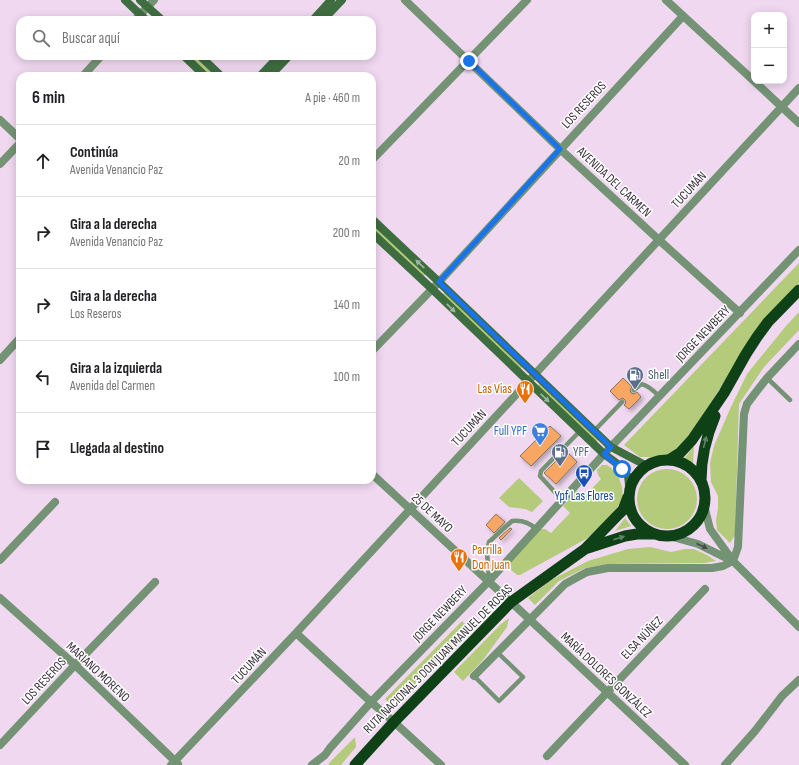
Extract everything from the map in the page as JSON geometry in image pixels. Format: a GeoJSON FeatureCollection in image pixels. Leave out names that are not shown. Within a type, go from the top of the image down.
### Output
{"type":"FeatureCollection","features":[{"type":"Feature","properties":{"kind":"highway"},"geometry":{"type":"LineString","coordinates":[[669,460],[680,453],[692,440],[724,393],[757,337],[768,322],[799,290]]}},
{"type":"Feature","properties":{"kind":"highway"},"geometry":{"type":"LineString","coordinates":[[701,481],[687,466],[669,460],[657,461],[640,470],[631,483],[629,494],[630,508],[635,519],[643,528],[653,534],[661,536],[679,534],[688,530],[696,523],[704,505],[704,492],[701,481],[702,454],[708,431],[724,393]]}},
{"type":"Feature","properties":{"kind":"highway","name":"RUTA NACIONAL 3 DON JUAN MANUEL DE ROSAS"},"geometry":{"type":"LineString","coordinates":[[355,765],[394,722],[511,602],[585,549],[623,510],[629,494]]}},
{"type":"Feature","properties":{"kind":"highway","name":"RUTA NACIONAL 3 DON JUAN MANUEL DE ROSAS"},"geometry":{"type":"LineString","coordinates":[[585,549],[625,536],[653,534]]}},
{"type":"Feature","properties":{"kind":"main road"},"geometry":{"type":"LineString","coordinates":[[125,0],[138,16]]}},
{"type":"Feature","properties":{"kind":"main road"},"geometry":{"type":"LineString","coordinates":[[140,0],[158,16]]}},
{"type":"Feature","properties":{"kind":"main road"},"geometry":{"type":"LineString","coordinates":[[317,16],[331,0]]}},
{"type":"Feature","properties":{"kind":"main road"},"geometry":{"type":"LineString","coordinates":[[327,16],[342,0]]}},
{"type":"Feature","properties":{"kind":"main road"},"geometry":{"type":"LineString","coordinates":[[188,60],[201,72]]}},
{"type":"Feature","properties":{"kind":"main road"},"geometry":{"type":"LineString","coordinates":[[204,60],[217,72]]}},
{"type":"Feature","properties":{"kind":"main road"},"geometry":{"type":"LineString","coordinates":[[264,72],[275,60]]}},
{"type":"Feature","properties":{"kind":"main road"},"geometry":{"type":"LineString","coordinates":[[274,72],[285,60]]}},
{"type":"Feature","properties":{"kind":"main road"},"geometry":{"type":"LineString","coordinates":[[376,223],[611,447],[647,466]]}},
{"type":"Feature","properties":{"kind":"main road"},"geometry":{"type":"LineString","coordinates":[[376,237],[604,454],[622,469],[628,479],[629,494]]}},
{"type":"Feature","properties":{"kind":"street"},"geometry":{"type":"LineString","coordinates":[[141,16],[154,0]]}},
{"type":"Feature","properties":{"kind":"street","name":"AVENIDA DEL CARMEN"},"geometry":{"type":"LineString","coordinates":[[405,0],[560,149],[740,312]]}},
{"type":"Feature","properties":{"kind":"street"},"geometry":{"type":"LineString","coordinates":[[376,156],[469,61],[526,0]]}},
{"type":"Feature","properties":{"kind":"street"},"geometry":{"type":"LineString","coordinates":[[666,0],[751,78]]}},
{"type":"Feature","properties":{"kind":"street","name":"LOS RESEROS"},"geometry":{"type":"LineString","coordinates":[[376,347],[439,282],[683,16]]}},
{"type":"Feature","properties":{"kind":"street"},"geometry":{"type":"LineString","coordinates":[[87,72],[97,60]]}},
{"type":"Feature","properties":{"kind":"street"},"geometry":{"type":"LineString","coordinates":[[757,84],[799,123]]}},
{"type":"Feature","properties":{"kind":"street","name":"TUCUMÁN"},"geometry":{"type":"LineString","coordinates":[[175,764],[799,88]]}},
{"type":"Feature","properties":{"kind":"street"},"geometry":{"type":"LineString","coordinates":[[0,120],[16,134]]}},
{"type":"Feature","properties":{"kind":"street"},"geometry":{"type":"LineString","coordinates":[[0,164],[16,147]]}},
{"type":"Feature","properties":{"kind":"street","name":"JORGE NEWBERY"},"geometry":{"type":"LineString","coordinates":[[312,765],[325,755],[371,702],[488,581],[604,454],[799,250]]}},
{"type":"Feature","properties":{"kind":"street"},"geometry":{"type":"LineString","coordinates":[[1,357],[16,342]]}},
{"type":"Feature","properties":{"kind":"street"},"geometry":{"type":"LineString","coordinates":[[474,676],[565,584],[587,572],[608,568],[712,568],[723,566],[732,561],[738,547],[744,414],[747,404],[767,378],[799,344]]}},
{"type":"Feature","properties":{"kind":"street","name":"25 DE MAYO"},"geometry":{"type":"LineString","coordinates":[[376,478],[511,602]]}},
{"type":"Feature","properties":{"kind":"street"},"geometry":{"type":"LineString","coordinates":[[0,560],[55,502]]}},
{"type":"Feature","properties":{"kind":"street"},"geometry":{"type":"LineString","coordinates":[[704,505],[710,529],[732,561],[799,627]]}},
{"type":"Feature","properties":{"kind":"street"},"geometry":{"type":"LineString","coordinates":[[669,536],[698,544],[732,561]]}},
{"type":"Feature","properties":{"kind":"street","name":"LOS RESEROS"},"geometry":{"type":"LineString","coordinates":[[0,745],[155,582]]}},
{"type":"Feature","properties":{"kind":"street","name":"ELSA NÚÑEZ"},"geometry":{"type":"LineString","coordinates":[[547,756],[705,589]]}},
{"type":"Feature","properties":{"kind":"street","name":"MARIANO MORENO"},"geometry":{"type":"LineString","coordinates":[[0,598],[75,665],[175,764]]}},
{"type":"Feature","properties":{"kind":"street","name":"MARÍA DOLORES GONZÁLEZ"},"geometry":{"type":"LineString","coordinates":[[511,602],[684,765]]}},
{"type":"Feature","properties":{"kind":"street"},"geometry":{"type":"LineString","coordinates":[[296,633],[441,765]]}},
{"type":"Feature","properties":{"kind":"street"},"geometry":{"type":"LineString","coordinates":[[725,765],[755,731],[782,696],[799,680]]}},
{"type":"Feature","properties":{"kind":"street"},"geometry":{"type":"LineString","coordinates":[[320,765],[325,755]]}},
{"type":"Feature","properties":{"kind":"lane"},"geometry":{"type":"LineString","coordinates":[[787,301],[799,299]]}},
{"type":"Feature","properties":{"kind":"lane"},"geometry":{"type":"LineString","coordinates":[[767,378],[790,400]]}},
{"type":"Feature","properties":{"kind":"lane"},"geometry":{"type":"LineString","coordinates":[[634,390],[641,384],[644,384],[659,396]]}},
{"type":"Feature","properties":{"kind":"lane"},"geometry":{"type":"LineString","coordinates":[[594,430],[622,402]]}},
{"type":"Feature","properties":{"kind":"lane"},"geometry":{"type":"LineString","coordinates":[[562,500],[542,480],[540,476],[541,471],[580,431]]}},
{"type":"Feature","properties":{"kind":"lane"},"geometry":{"type":"LineString","coordinates":[[488,581],[487,552],[489,542],[512,520],[525,522],[536,529]]}},
{"type":"Feature","properties":{"kind":"lane"},"geometry":{"type":"LineString","coordinates":[[474,676],[499,701],[523,677],[497,652]]}},
{"type":"Feature","properties":{"kind":"green space"},"geometry":{"type":"Polygon","coordinates":[[[191,60],[198,60],[211,72],[204,72],[191,60]]]}},
{"type":"Feature","properties":{"kind":"green space"},"geometry":{"type":"Polygon","coordinates":[[[376,227],[426,274],[423,277],[376,233],[376,227]]]}},
{"type":"Feature","properties":{"kind":"green space"},"geometry":{"type":"Polygon","coordinates":[[[799,263],[799,283],[772,311],[685,442],[674,452],[663,456],[654,457],[640,457],[624,445],[799,263]]]}},
{"type":"Feature","properties":{"kind":"green space"},"geometry":{"type":"Polygon","coordinates":[[[445,292],[523,366],[520,370],[442,295],[445,292]]]}},
{"type":"Feature","properties":{"kind":"green space"},"geometry":{"type":"Polygon","coordinates":[[[799,312],[799,330],[764,367],[739,404],[735,535],[730,543],[717,530],[716,521],[718,496],[711,482],[710,463],[714,446],[747,374],[799,312]]]}},
{"type":"Feature","properties":{"kind":"green space"},"geometry":{"type":"Polygon","coordinates":[[[541,383],[598,440],[595,443],[537,386],[541,383]]]}},
{"type":"Feature","properties":{"kind":"green space"},"geometry":{"type":"Polygon","coordinates":[[[694,446],[693,463],[684,459],[694,446]]]}},
{"type":"Feature","properties":{"kind":"green space"},"geometry":{"type":"Polygon","coordinates":[[[602,465],[607,465],[611,468],[619,478],[622,487],[623,497],[616,510],[607,521],[586,539],[520,575],[517,575],[510,569],[509,564],[541,529],[545,529],[551,533],[570,513],[563,506],[577,490],[584,497],[601,479],[597,470],[602,465]]]}},
{"type":"Feature","properties":{"kind":"green space"},"geometry":{"type":"Polygon","coordinates":[[[667,469],[679,471],[692,482],[695,487],[697,499],[695,511],[684,524],[679,527],[667,529],[655,527],[642,516],[639,511],[637,499],[639,487],[650,474],[655,471],[667,469]]]}},
{"type":"Feature","properties":{"kind":"green space"},"geometry":{"type":"Polygon","coordinates":[[[519,478],[543,501],[532,512],[525,509],[509,507],[499,498],[519,478]]]}},
{"type":"Feature","properties":{"kind":"green space"},"geometry":{"type":"Polygon","coordinates":[[[625,518],[631,526],[615,531],[625,518]]]}},
{"type":"Feature","properties":{"kind":"green space"},"geometry":{"type":"Polygon","coordinates":[[[650,547],[671,552],[694,549],[716,561],[705,563],[609,564],[585,568],[559,581],[535,605],[528,598],[551,580],[588,561],[628,549],[650,547]]]}},
{"type":"Feature","properties":{"kind":"green space"},"geometry":{"type":"Polygon","coordinates":[[[509,618],[507,627],[483,660],[463,681],[454,672],[501,624],[509,618]]]}},
{"type":"Feature","properties":{"kind":"green space"},"geometry":{"type":"Polygon","coordinates":[[[462,621],[469,628],[393,707],[385,699],[462,621]]]}},
{"type":"Feature","properties":{"kind":"green space"},"geometry":{"type":"Polygon","coordinates":[[[355,737],[356,747],[341,765],[328,765],[331,761],[355,737]]]}},
{"type":"Feature","properties":{"kind":"building"},"geometry":{"type":"Polygon","coordinates":[[[623,378],[632,387],[630,390],[631,393],[634,394],[637,392],[641,397],[629,409],[624,405],[626,403],[623,398],[619,400],[610,391],[623,378]]]}},
{"type":"Feature","properties":{"kind":"building","name":"Full YPF"},"geometry":{"type":"Polygon","coordinates":[[[550,426],[561,436],[531,466],[520,456],[550,426]]]}},
{"type":"Feature","properties":{"kind":"building"},"geometry":{"type":"Polygon","coordinates":[[[566,451],[577,462],[556,484],[544,473],[566,451]]]}},
{"type":"Feature","properties":{"kind":"building"},"geometry":{"type":"Polygon","coordinates":[[[496,514],[505,522],[494,533],[486,525],[496,514]]]}},
{"type":"Feature","properties":{"kind":"building"},"geometry":{"type":"Polygon","coordinates":[[[510,528],[512,529],[501,540],[499,538],[510,528]]]}},
{"type":"Feature","properties":{"kind":"place","name":"Shell"},"geometry":{"type":"Point","coordinates":[635,390]}},
{"type":"Feature","properties":{"kind":"place","name":"Las Vias"},"geometry":{"type":"Point","coordinates":[525,404]}},
{"type":"Feature","properties":{"kind":"place","name":"Full YPF"},"geometry":{"type":"Point","coordinates":[540,446]}},
{"type":"Feature","properties":{"kind":"place","name":"YPF"},"geometry":{"type":"Point","coordinates":[560,467]}},
{"type":"Feature","properties":{"kind":"place","name":"Ypf Las Flores"},"geometry":{"type":"Point","coordinates":[584,488]}},
{"type":"Feature","properties":{"kind":"place","name":"Parrilla Don Juan"},"geometry":{"type":"Point","coordinates":[459,572]}},
{"type":"Feature","properties":{"kind":"route"},"geometry":{"type":"LineString","coordinates":[[469,61],[560,149],[439,282],[611,447],[604,454],[622,469]]}}]}
